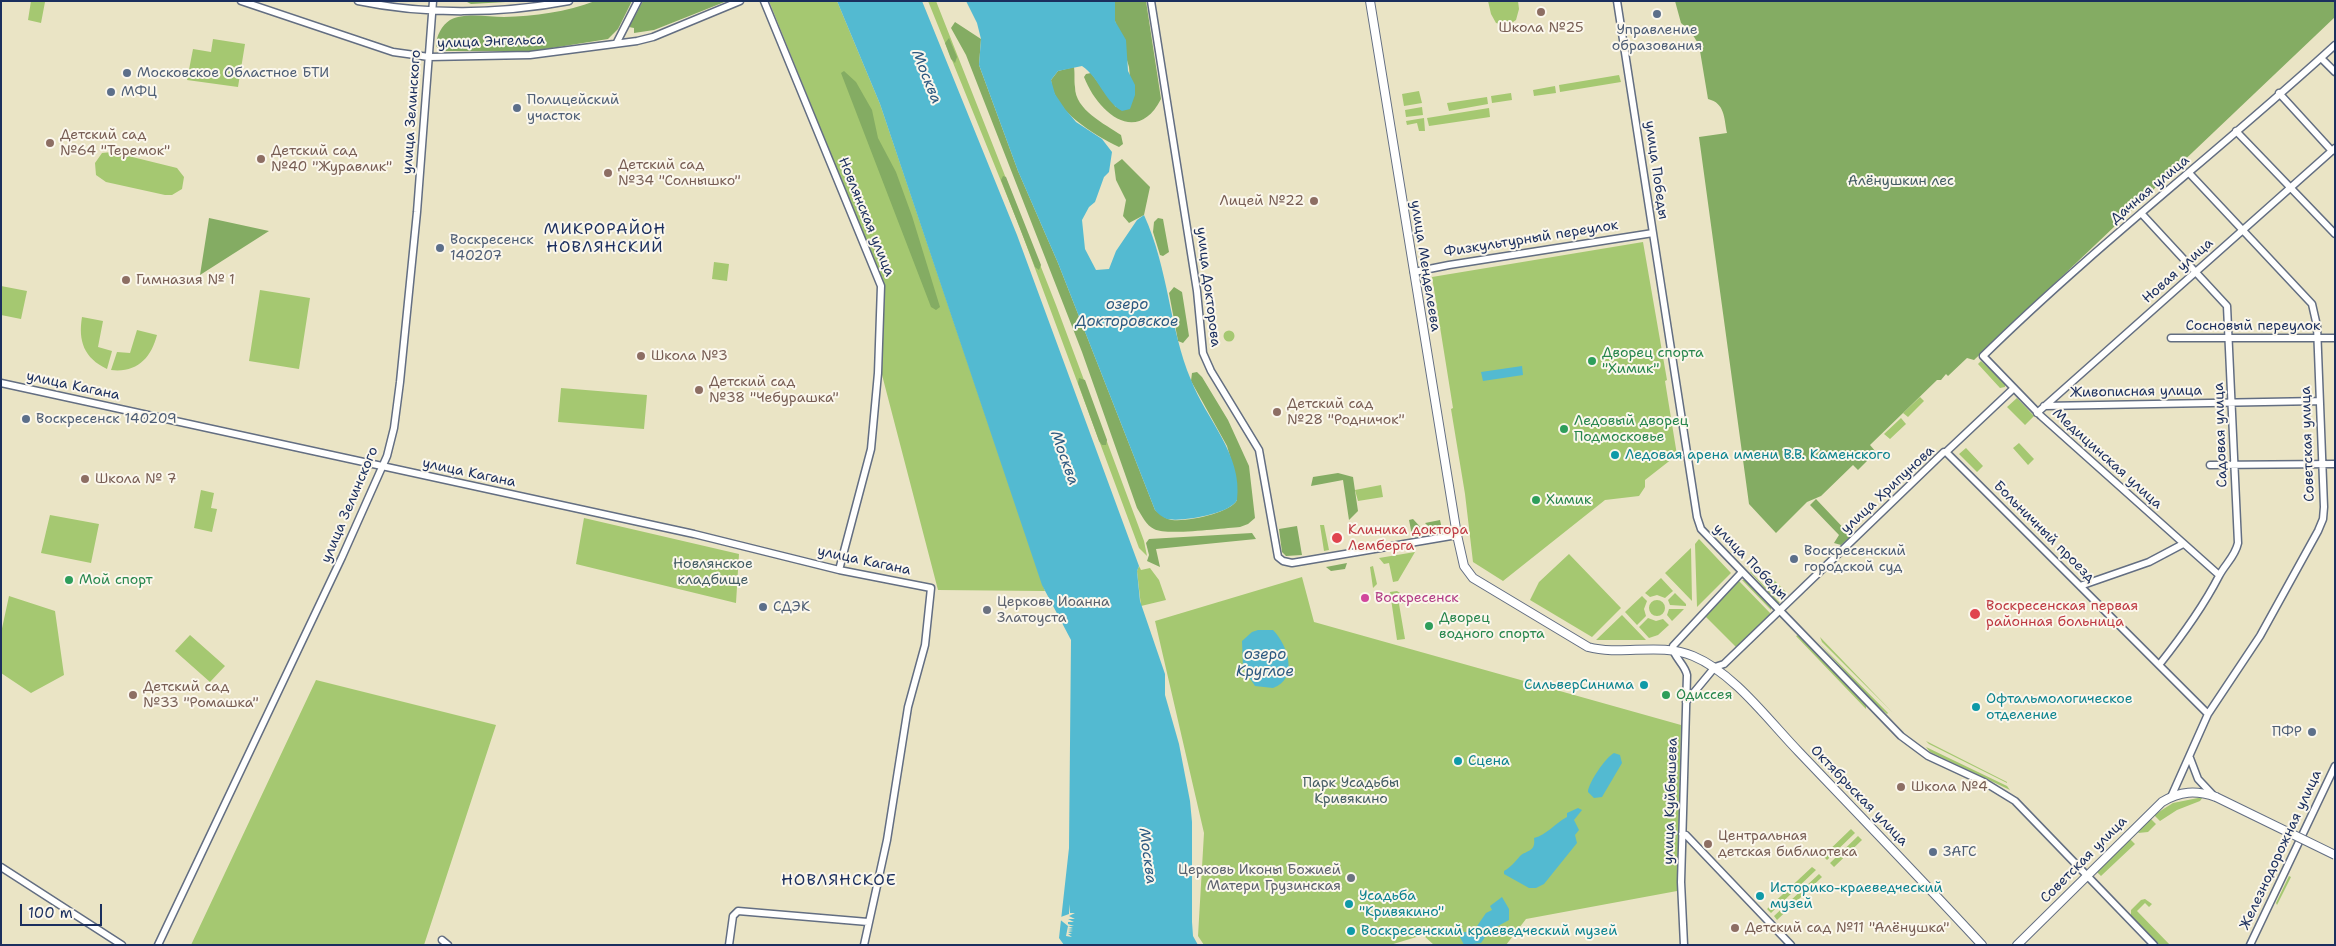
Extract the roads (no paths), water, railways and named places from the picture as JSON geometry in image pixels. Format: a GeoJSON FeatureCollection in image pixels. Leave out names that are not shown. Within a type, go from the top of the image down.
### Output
{"type":"FeatureCollection","features":[{"type":"Feature","properties":{"kind":"main road","name":"улица Менделеева"},"geometry":{"type":"LineString","coordinates":[[1370,1],[1457,535],[1464,566],[1473,578],[1493,592],[1588,647],[1605,650],[1672,650]]}},
{"type":"Feature","properties":{"kind":"main road","name":"Октябрьская улица"},"geometry":{"type":"LineString","coordinates":[[1672,650],[1691,655],[1715,667],[1751,702],[1982,945]]}},
{"type":"Feature","properties":{"kind":"main road","name":"Советская улица"},"geometry":{"type":"LineString","coordinates":[[2017,945],[2154,808],[2171,797],[2184,793],[2197,792],[2216,797],[2335,855]]}},
{"type":"Feature","properties":{"kind":"street","name":"улица Энгельса"},"geometry":{"type":"LineString","coordinates":[[241,1],[393,52],[429,57],[530,55],[579,50],[617,42],[634,41],[653,37],[740,1]]}},
{"type":"Feature","properties":{"kind":"street"},"geometry":{"type":"LineString","coordinates":[[358,1],[391,8],[432,9],[496,9],[569,1]]}},
{"type":"Feature","properties":{"kind":"street","name":"улица Зелинского"},"geometry":{"type":"LineString","coordinates":[[158,945],[342,556],[383,466],[393,433],[417,212],[432,1]]}},
{"type":"Feature","properties":{"kind":"street"},"geometry":{"type":"LineString","coordinates":[[617,42],[638,1]]}},
{"type":"Feature","properties":{"kind":"street","name":"Новлянская улица"},"geometry":{"type":"LineString","coordinates":[[764,1],[818,128],[881,286],[878,373],[871,449],[839,570]]}},
{"type":"Feature","properties":{"kind":"street","name":"улица Докторова"},"geometry":{"type":"LineString","coordinates":[[1150,1],[1197,291],[1203,353],[1211,371],[1259,450],[1275,548],[1282,560],[1292,563],[1457,535]]}},
{"type":"Feature","properties":{"kind":"street","name":"улица Победы"},"geometry":{"type":"LineString","coordinates":[[1617,1],[1698,525],[1910,744],[1928,756],[2009,796],[2154,945]]}},
{"type":"Feature","properties":{"kind":"street"},"geometry":{"type":"LineString","coordinates":[[620,34],[634,41]]}},
{"type":"Feature","properties":{"kind":"street","name":"Дачная улица"},"geometry":{"type":"LineString","coordinates":[[1983,356],[2043,297],[2141,213],[2190,174],[2335,44]]}},
{"type":"Feature","properties":{"kind":"street"},"geometry":{"type":"LineString","coordinates":[[2321,58],[2335,72]]}},
{"type":"Feature","properties":{"kind":"street"},"geometry":{"type":"LineString","coordinates":[[2279,93],[2333,149]]}},
{"type":"Feature","properties":{"kind":"street"},"geometry":{"type":"LineString","coordinates":[[2236,131],[2335,234]]}},
{"type":"Feature","properties":{"kind":"street","name":"Новая улица"},"geometry":{"type":"LineString","coordinates":[[2037,412],[2333,149]]}},
{"type":"Feature","properties":{"kind":"street","name":"Советская улица"},"geometry":{"type":"LineString","coordinates":[[2171,797],[2208,714],[2260,636],[2320,526],[2323,513],[2323,464],[2316,315],[2312,304],[2190,174]]}},
{"type":"Feature","properties":{"kind":"street","name":"Садовая улица"},"geometry":{"type":"LineString","coordinates":[[2141,213],[2227,306],[2238,543],[2232,560],[2220,575],[2208,600],[2159,665]]}},
{"type":"Feature","properties":{"kind":"street","name":"Физкультурный переулок"},"geometry":{"type":"LineString","coordinates":[[1414,272],[1449,264],[1653,233]]}},
{"type":"Feature","properties":{"kind":"street","name":"Сосновый переулок"},"geometry":{"type":"LineString","coordinates":[[2172,338],[2335,338]]}},
{"type":"Feature","properties":{"kind":"street","name":"Медицинская улица"},"geometry":{"type":"LineString","coordinates":[[1983,356],[2037,412],[2182,544],[2220,575]]}},
{"type":"Feature","properties":{"kind":"street","name":"улица Кагана"},"geometry":{"type":"LineString","coordinates":[[1,383],[694,534],[839,570],[931,588],[925,645],[908,707],[888,840],[880,882],[868,922]]}},
{"type":"Feature","properties":{"kind":"street","name":"улица Хрипунова"},"geometry":{"type":"LineString","coordinates":[[1715,667],[1724,664],[1944,452],[2014,388]]}},
{"type":"Feature","properties":{"kind":"street","name":"Живописная улица"},"geometry":{"type":"LineString","coordinates":[[2044,406],[2232,401],[2319,401]]}},
{"type":"Feature","properties":{"kind":"street","name":"Больничный проезд"},"geometry":{"type":"LineString","coordinates":[[1946,452],[2208,714]]}},
{"type":"Feature","properties":{"kind":"street"},"geometry":{"type":"LineString","coordinates":[[2210,465],[2335,464]]}},
{"type":"Feature","properties":{"kind":"street"},"geometry":{"type":"LineString","coordinates":[[2080,586],[2149,562],[2182,544]]}},
{"type":"Feature","properties":{"kind":"street"},"geometry":{"type":"LineString","coordinates":[[1672,650],[1673,644],[1742,572]]}},
{"type":"Feature","properties":{"kind":"street","name":"улица Куйбышева"},"geometry":{"type":"LineString","coordinates":[[1672,650],[1686,670],[1682,834],[1684,945]]}},
{"type":"Feature","properties":{"kind":"street"},"geometry":{"type":"LineString","coordinates":[[1686,702],[1715,667]]}},
{"type":"Feature","properties":{"kind":"street"},"geometry":{"type":"LineString","coordinates":[[2190,758],[2198,780],[2216,797]]}},
{"type":"Feature","properties":{"kind":"street","name":"Железнодорожная улица"},"geometry":{"type":"LineString","coordinates":[[2250,945],[2335,766]]}},
{"type":"Feature","properties":{"kind":"street"},"geometry":{"type":"LineString","coordinates":[[1682,834],[1686,835],[1791,945]]}},
{"type":"Feature","properties":{"kind":"street"},"geometry":{"type":"LineString","coordinates":[[1,867],[122,945]]}},
{"type":"Feature","properties":{"kind":"street"},"geometry":{"type":"LineString","coordinates":[[729,945],[733,916],[738,911],[868,922],[864,945]]}},
{"type":"Feature","properties":{"kind":"street"},"geometry":{"type":"LineString","coordinates":[[442,940],[448,945]]}},
{"type":"Feature","properties":{"kind":"water","name":"Москва"},"geometry":{"type":"Polygon","coordinates":[[[837,1],[922,1],[1017,235],[1139,566],[1137,571],[1140,601],[1165,674],[1165,695],[1179,744],[1190,801],[1192,822],[1192,922],[1193,936],[1198,945],[1064,945],[1059,938],[1069,848],[1071,640],[1042,585],[880,104],[837,1]]]}},
{"type":"Feature","properties":{"kind":"water","name":"озеро Докторовское"},"geometry":{"type":"Polygon","coordinates":[[[966,1],[1115,1],[1115,21],[1126,40],[1128,71],[1135,85],[1135,95],[1130,109],[1122,111],[1116,107],[1093,76],[1082,66],[1058,71],[1051,80],[1055,94],[1076,122],[1102,139],[1112,152],[1109,172],[1104,177],[1095,202],[1089,207],[1082,220],[1085,249],[1096,270],[1109,269],[1116,251],[1137,220],[1144,215],[1159,257],[1178,340],[1191,380],[1222,438],[1234,468],[1237,500],[1233,505],[1205,516],[1174,520],[1165,518],[1155,510],[1058,263],[1018,171],[979,65],[981,39],[977,23],[966,1]]]}},
{"type":"Feature","properties":{"kind":"water"},"geometry":{"type":"Polygon","coordinates":[[[1522,366],[1523,375],[1483,381],[1481,372],[1522,366]]]}},
{"type":"Feature","properties":{"kind":"water","name":"озеро Круглое"},"geometry":{"type":"Polygon","coordinates":[[[1273,630],[1283,644],[1286,653],[1288,670],[1286,677],[1281,684],[1273,688],[1255,686],[1243,668],[1242,641],[1252,632],[1273,630]]]}},
{"type":"Feature","properties":{"kind":"water"},"geometry":{"type":"Polygon","coordinates":[[[1614,753],[1620,755],[1622,763],[1602,797],[1594,798],[1588,792],[1591,783],[1602,765],[1614,753]]]}},
{"type":"Feature","properties":{"kind":"water"},"geometry":{"type":"Polygon","coordinates":[[[1578,808],[1582,810],[1574,820],[1579,830],[1575,835],[1577,843],[1544,884],[1536,888],[1529,888],[1504,874],[1504,871],[1520,856],[1534,846],[1534,838],[1567,817],[1567,813],[1578,808]]]}},
{"type":"Feature","properties":{"kind":"water"},"geometry":{"type":"Polygon","coordinates":[[[1502,897],[1509,909],[1509,920],[1489,931],[1481,943],[1464,945],[1460,937],[1464,932],[1473,932],[1486,913],[1492,910],[1490,906],[1502,897]]]}},
{"type":"Feature","properties":{"kind":"place","name":"Школа №25"},"geometry":{"type":"Point","coordinates":[1541,12]}},
{"type":"Feature","properties":{"kind":"place","name":"Управление образования"},"geometry":{"type":"Point","coordinates":[1657,14]}},
{"type":"Feature","properties":{"kind":"place","name":"Московское Областное БТИ"},"geometry":{"type":"Point","coordinates":[127,73]}},
{"type":"Feature","properties":{"kind":"place","name":"МФЦ"},"geometry":{"type":"Point","coordinates":[111,92]}},
{"type":"Feature","properties":{"kind":"place","name":"Полицейский участок"},"geometry":{"type":"Point","coordinates":[517,108]}},
{"type":"Feature","properties":{"kind":"place","name":"Детский сад №64 \"Теремок\""},"geometry":{"type":"Point","coordinates":[50,143]}},
{"type":"Feature","properties":{"kind":"place","name":"Детский сад №40 \"Журавлик\""},"geometry":{"type":"Point","coordinates":[261,159]}},
{"type":"Feature","properties":{"kind":"place","name":"Детский сад №34 \"Солнышко\""},"geometry":{"type":"Point","coordinates":[608,173]}},
{"type":"Feature","properties":{"kind":"place","name":"Лицей №22"},"geometry":{"type":"Point","coordinates":[1314,201]}},
{"type":"Feature","properties":{"kind":"place","name":"Воскресенск 140207"},"geometry":{"type":"Point","coordinates":[440,248]}},
{"type":"Feature","properties":{"kind":"place","name":"Гимназия № 1"},"geometry":{"type":"Point","coordinates":[126,280]}},
{"type":"Feature","properties":{"kind":"place","name":"Школа №3"},"geometry":{"type":"Point","coordinates":[641,356]}},
{"type":"Feature","properties":{"kind":"place","name":"Дворец спорта \"Химик\""},"geometry":{"type":"Point","coordinates":[1592,361]}},
{"type":"Feature","properties":{"kind":"place","name":"Детский сад №38 \"Чебурашка\""},"geometry":{"type":"Point","coordinates":[699,390]}},
{"type":"Feature","properties":{"kind":"place","name":"Детский сад №28 \"Родничок\""},"geometry":{"type":"Point","coordinates":[1277,412]}},
{"type":"Feature","properties":{"kind":"place","name":"Воскресенск 140209"},"geometry":{"type":"Point","coordinates":[26,419]}},
{"type":"Feature","properties":{"kind":"place","name":"Ледовый дворец Подмосковье"},"geometry":{"type":"Point","coordinates":[1564,429]}},
{"type":"Feature","properties":{"kind":"place","name":"Ледовая арена имени В.В. Каменского"},"geometry":{"type":"Point","coordinates":[1615,455]}},
{"type":"Feature","properties":{"kind":"place","name":"Школа № 7"},"geometry":{"type":"Point","coordinates":[85,479]}},
{"type":"Feature","properties":{"kind":"place","name":"Химик"},"geometry":{"type":"Point","coordinates":[1536,500]}},
{"type":"Feature","properties":{"kind":"place","name":"Клиника доктора Лемберга"},"geometry":{"type":"Point","coordinates":[1337,538]}},
{"type":"Feature","properties":{"kind":"place","name":"Воскресенский городской суд"},"geometry":{"type":"Point","coordinates":[1794,559]}},
{"type":"Feature","properties":{"kind":"place","name":"Мой спорт"},"geometry":{"type":"Point","coordinates":[69,580]}},
{"type":"Feature","properties":{"kind":"place","name":"Воскресенск"},"geometry":{"type":"Point","coordinates":[1365,598]}},
{"type":"Feature","properties":{"kind":"place","name":"СДЭК"},"geometry":{"type":"Point","coordinates":[763,607]}},
{"type":"Feature","properties":{"kind":"place","name":"Церковь Иоанна Златоуста"},"geometry":{"type":"Point","coordinates":[987,610]}},
{"type":"Feature","properties":{"kind":"place","name":"Воскресенская первая районная больница"},"geometry":{"type":"Point","coordinates":[1975,614]}},
{"type":"Feature","properties":{"kind":"place","name":"Дворец водного спорта"},"geometry":{"type":"Point","coordinates":[1429,626]}},
{"type":"Feature","properties":{"kind":"place","name":"СильверСинима"},"geometry":{"type":"Point","coordinates":[1644,685]}},
{"type":"Feature","properties":{"kind":"place","name":"Детский сад №33 \"Ромашка\""},"geometry":{"type":"Point","coordinates":[133,695]}},
{"type":"Feature","properties":{"kind":"place","name":"Одиссея"},"geometry":{"type":"Point","coordinates":[1666,695]}},
{"type":"Feature","properties":{"kind":"place","name":"Офтальмологическое отделение"},"geometry":{"type":"Point","coordinates":[1976,707]}},
{"type":"Feature","properties":{"kind":"place","name":"ПФР"},"geometry":{"type":"Point","coordinates":[2312,732]}},
{"type":"Feature","properties":{"kind":"place","name":"Сцена"},"geometry":{"type":"Point","coordinates":[1458,761]}},
{"type":"Feature","properties":{"kind":"place","name":"Школа №4"},"geometry":{"type":"Point","coordinates":[1901,787]}},
{"type":"Feature","properties":{"kind":"place","name":"Центральная детская библиотека"},"geometry":{"type":"Point","coordinates":[1708,844]}},
{"type":"Feature","properties":{"kind":"place","name":"ЗАГС"},"geometry":{"type":"Point","coordinates":[1933,852]}},
{"type":"Feature","properties":{"kind":"place","name":"Церковь Иконы Божией Матери Грузинская"},"geometry":{"type":"Point","coordinates":[1351,878]}},
{"type":"Feature","properties":{"kind":"place","name":"Историко-краеведческий музей"},"geometry":{"type":"Point","coordinates":[1760,896]}},
{"type":"Feature","properties":{"kind":"place","name":"Усадьба \"Кривякино\""},"geometry":{"type":"Point","coordinates":[1349,904]}},
{"type":"Feature","properties":{"kind":"place","name":"Детский сад №11 \"Алёнушка\""},"geometry":{"type":"Point","coordinates":[1735,928]}},
{"type":"Feature","properties":{"kind":"place","name":"Воскресенский краеведческий музей"},"geometry":{"type":"Point","coordinates":[1351,931]}},
{"type":"Feature","properties":{"kind":"district","name":"МИКРОРАЙОН НОВЛЯНСКИЙ"},"geometry":{"type":"Point","coordinates":[605,239]}},
{"type":"Feature","properties":{"kind":"district","name":"НОВЛЯНСКОЕ"},"geometry":{"type":"Point","coordinates":[839,881]}},
{"type":"Feature","properties":{"kind":"park label","name":"Алёнушкин лес"},"geometry":{"type":"Point","coordinates":[1901,181]}},
{"type":"Feature","properties":{"kind":"park label","name":"Новлянское кладбище"},"geometry":{"type":"Point","coordinates":[713,572]}},
{"type":"Feature","properties":{"kind":"park label","name":"Парк Усадьбы Кривякино"},"geometry":{"type":"Point","coordinates":[1351,792]}}]}
